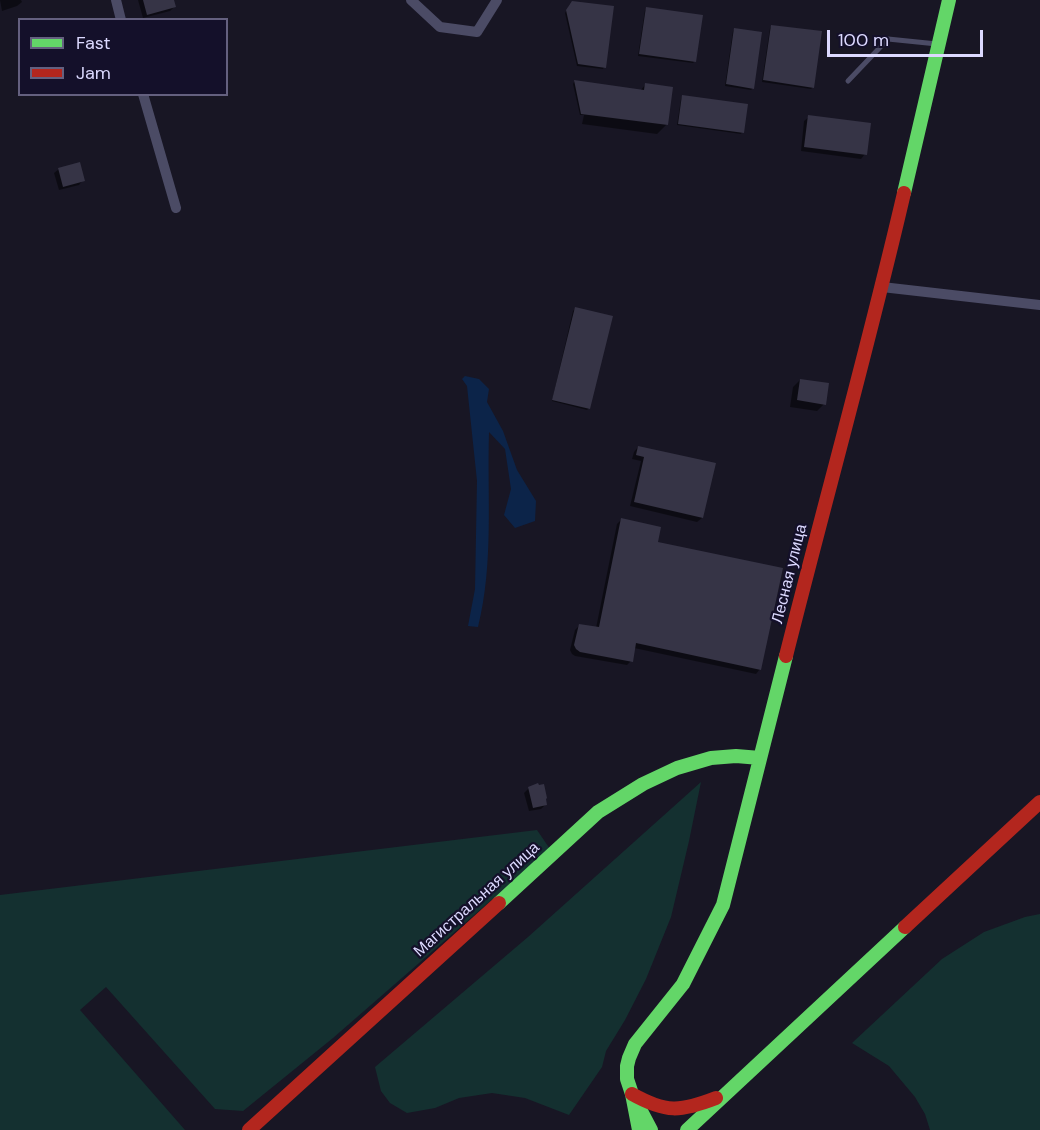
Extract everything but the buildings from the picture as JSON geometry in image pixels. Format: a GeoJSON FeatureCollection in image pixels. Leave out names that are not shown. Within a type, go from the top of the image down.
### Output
{"type":"FeatureCollection","features":[{"type":"Feature","properties":{"kind":"main road","name":"Лесная улица"},"geometry":{"type":"LineString","coordinates":[[651,1130],[632,1094],[627,1079],[627,1066],[632,1051],[645,1030],[683,984],[723,905],[882,286],[949,0]]}},
{"type":"Feature","properties":{"kind":"main road","name":"Магистральная улица"},"geometry":{"type":"LineString","coordinates":[[249,1130],[597,812],[645,782],[708,758],[729,756],[760,758]]}},
{"type":"Feature","properties":{"kind":"main road"},"geometry":{"type":"LineString","coordinates":[[687,1130],[1040,802]]}},
{"type":"Feature","properties":{"kind":"main road"},"geometry":{"type":"LineString","coordinates":[[632,1094],[657,1107],[680,1110],[728,1093]]}},
{"type":"Feature","properties":{"kind":"main road"},"geometry":{"type":"LineString","coordinates":[[714,1123],[728,1093]]}},
{"type":"Feature","properties":{"kind":"main road"},"geometry":{"type":"LineString","coordinates":[[632,1094],[639,1130]]}},
{"type":"Feature","properties":{"kind":"street"},"geometry":{"type":"LineString","coordinates":[[116,0],[121,18]]}},
{"type":"Feature","properties":{"kind":"street"},"geometry":{"type":"LineString","coordinates":[[411,0],[440,27],[477,32],[497,0]]}},
{"type":"Feature","properties":{"kind":"street"},"geometry":{"type":"LineString","coordinates":[[144,96],[176,208]]}},
{"type":"Feature","properties":{"kind":"street"},"geometry":{"type":"LineString","coordinates":[[882,286],[1040,305]]}},
{"type":"Feature","properties":{"kind":"lane"},"geometry":{"type":"LineString","coordinates":[[848,81],[888,39],[939,44]]}},
{"type":"Feature","properties":{"kind":"green space"},"geometry":{"type":"Polygon","coordinates":[[[701,782],[671,917],[646,979],[606,1051],[602,1067],[569,1115],[525,1098],[492,1093],[459,1098],[435,1108],[407,1113],[390,1103],[381,1091],[375,1067],[528,937],[701,782]]]}},
{"type":"Feature","properties":{"kind":"green space"},"geometry":{"type":"Polygon","coordinates":[[[537,830],[550,849],[333,1038],[243,1111],[215,1109],[106,987],[80,1010],[185,1130],[0,1130],[0,895],[537,830]]]}},
{"type":"Feature","properties":{"kind":"green space"},"geometry":{"type":"Polygon","coordinates":[[[1040,914],[1040,1130],[930,1130],[925,1114],[915,1097],[889,1066],[852,1043],[942,959],[984,932],[1040,914]]]}},
{"type":"Feature","properties":{"kind":"water"},"geometry":{"type":"Polygon","coordinates":[[[465,376],[479,379],[489,389],[487,402],[503,431],[517,470],[536,501],[535,521],[515,528],[504,515],[511,489],[505,449],[489,432],[488,554],[478,627],[468,626],[475,589],[477,481],[467,386],[462,379],[465,376]]]}},
{"type":"Feature","properties":{"kind":"traffic: fast"},"geometry":{"type":"LineString","coordinates":[[904,193],[949,0]]}},
{"type":"Feature","properties":{"kind":"traffic: fast"},"geometry":{"type":"LineString","coordinates":[[651,1130],[632,1094],[627,1079],[629,1058],[635,1044],[683,984],[723,905],[786,656]]}},
{"type":"Feature","properties":{"kind":"traffic: fast"},"geometry":{"type":"LineString","coordinates":[[499,903],[598,812],[643,784],[677,768],[711,758],[736,756],[760,758]]}},
{"type":"Feature","properties":{"kind":"traffic: fast"},"geometry":{"type":"LineString","coordinates":[[687,1130],[905,927]]}},
{"type":"Feature","properties":{"kind":"traffic: fast"},"geometry":{"type":"LineString","coordinates":[[632,1094],[639,1130]]}},
{"type":"Feature","properties":{"kind":"traffic: jam"},"geometry":{"type":"LineString","coordinates":[[786,656],[904,193]]}},
{"type":"Feature","properties":{"kind":"traffic: jam"},"geometry":{"type":"LineString","coordinates":[[905,927],[1040,802]]}},
{"type":"Feature","properties":{"kind":"traffic: jam"},"geometry":{"type":"LineString","coordinates":[[249,1130],[499,903]]}},
{"type":"Feature","properties":{"kind":"traffic: jam"},"geometry":{"type":"LineString","coordinates":[[632,1094],[654,1105],[673,1108],[692,1106],[716,1098]]}}]}
